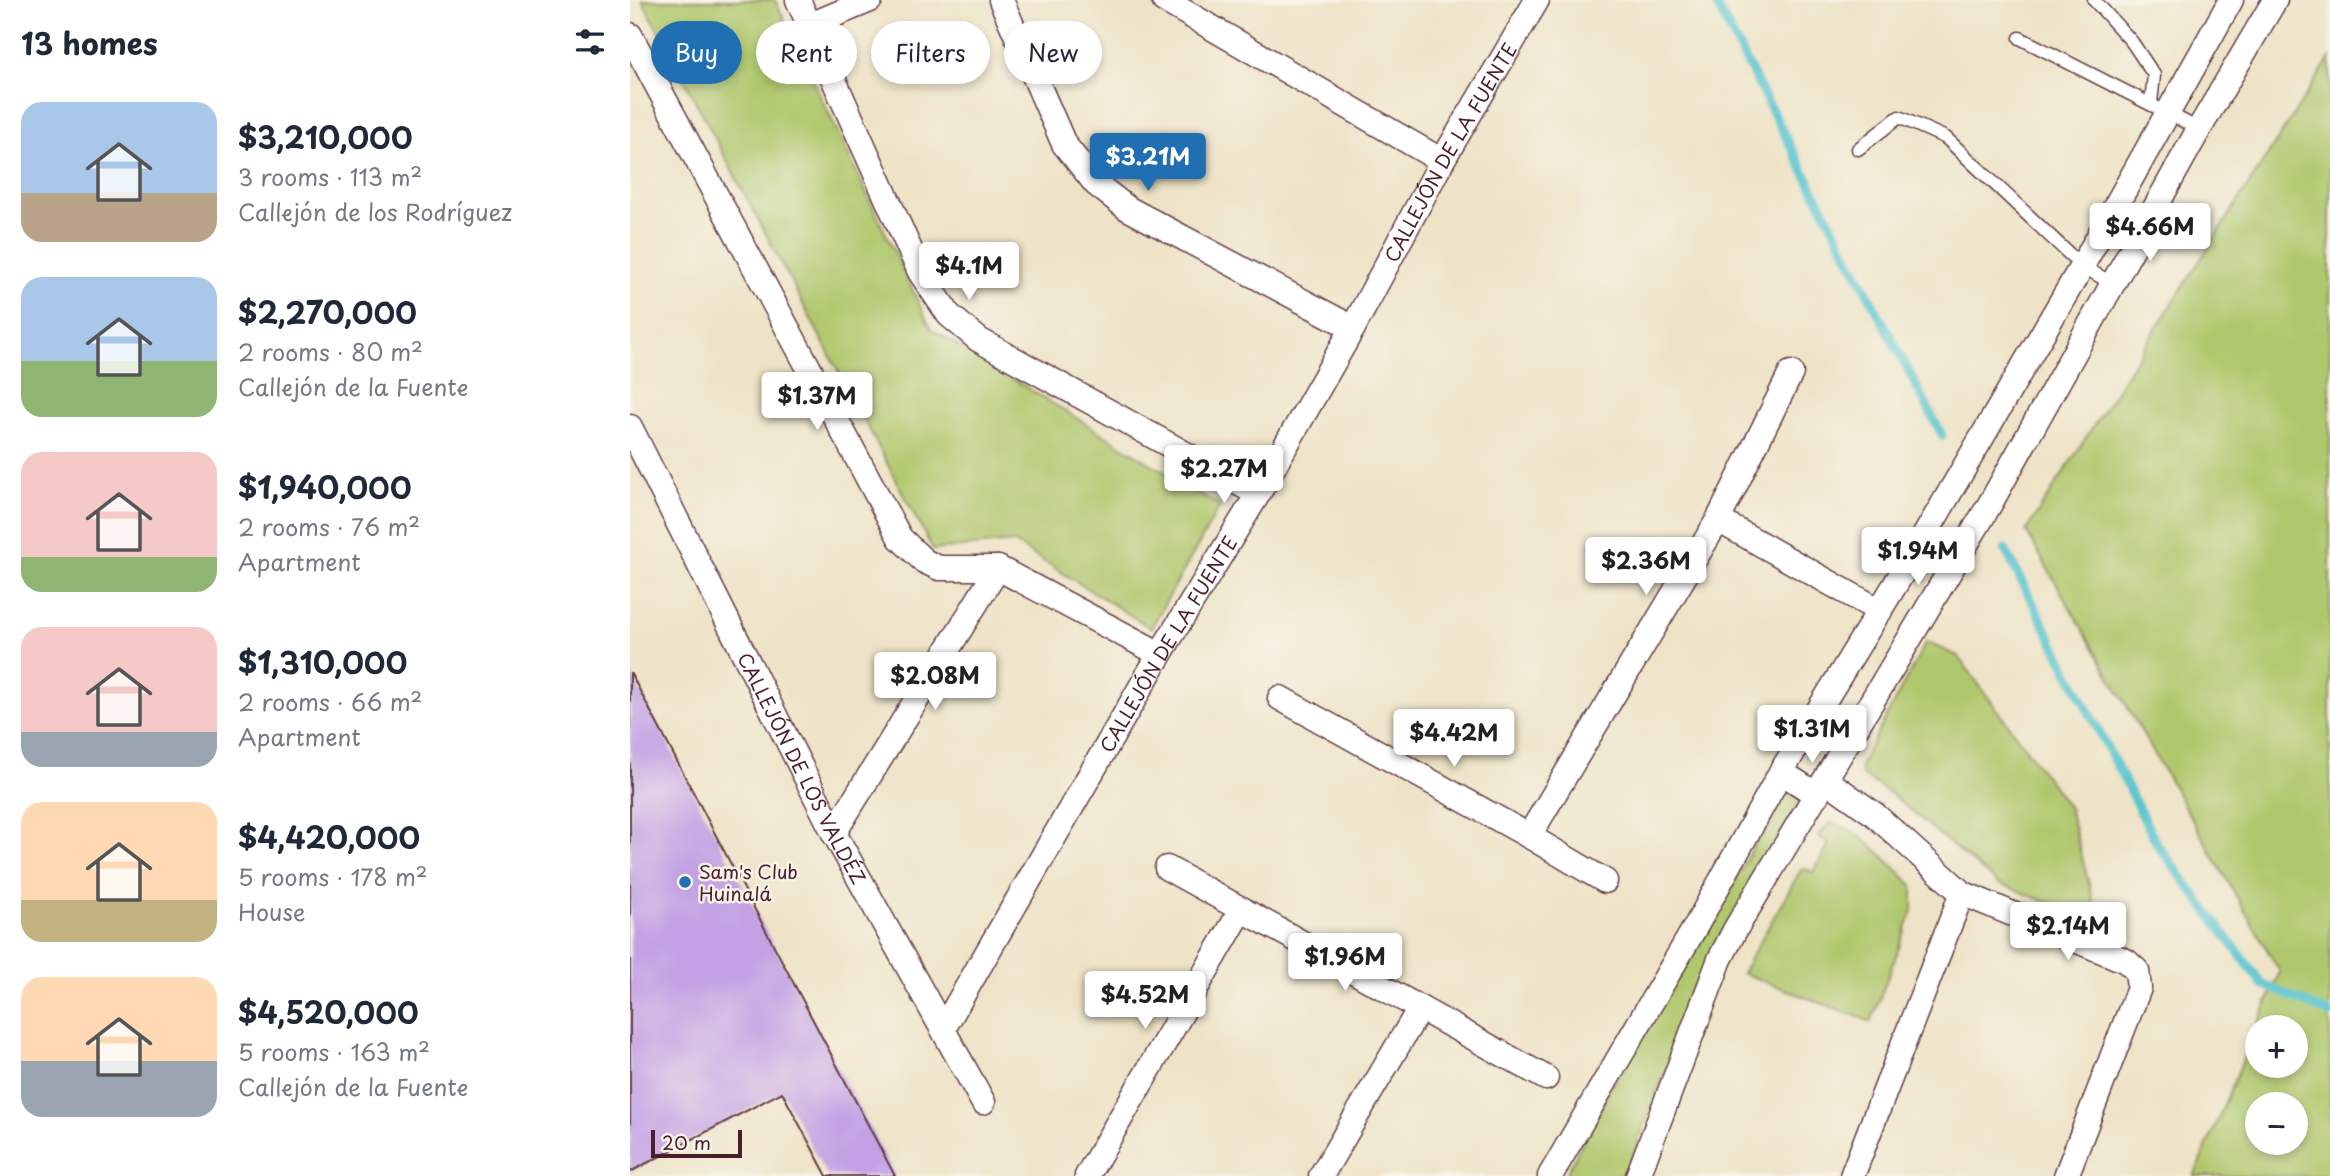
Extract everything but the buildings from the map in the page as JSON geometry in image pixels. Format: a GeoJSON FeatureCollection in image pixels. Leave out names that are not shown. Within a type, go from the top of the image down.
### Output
{"type":"FeatureCollection","features":[{"type":"Feature","properties":{"kind":"street"},"geometry":{"type":"LineString","coordinates":[[798,0],[806,21]]}},
{"type":"Feature","properties":{"kind":"street"},"geometry":{"type":"LineString","coordinates":[[820,21],[870,0]]}},
{"type":"Feature","properties":{"kind":"street"},"geometry":{"type":"LineString","coordinates":[[1001,0],[1064,144],[1096,184],[1127,208],[1353,328]]}},
{"type":"Feature","properties":{"kind":"street"},"geometry":{"type":"LineString","coordinates":[[1164,0],[1442,161]]}},
{"type":"Feature","properties":{"kind":"street","name":"CALLEJÓN DE LA FUENTE"},"geometry":{"type":"LineString","coordinates":[[943,1029],[1160,654],[1258,494],[1353,328],[1442,161],[1537,0]]}},
{"type":"Feature","properties":{"kind":"street"},"geometry":{"type":"LineString","coordinates":[[1550,1176],[1781,772],[1880,611],[2082,266],[2159,107],[2231,0]]}},
{"type":"Feature","properties":{"kind":"street"},"geometry":{"type":"LineString","coordinates":[[1639,1176],[1720,959],[1735,930],[1947,578],[2199,129],[2275,0]]}},
{"type":"Feature","properties":{"kind":"street"},"geometry":{"type":"LineString","coordinates":[[630,35],[901,538],[918,556],[939,568],[998,568],[1160,654]]}},
{"type":"Feature","properties":{"kind":"street"},"geometry":{"type":"LineString","coordinates":[[834,84],[920,272],[948,315],[979,340],[1258,494]]}},
{"type":"Feature","properties":{"kind":"street"},"geometry":{"type":"LineString","coordinates":[[1530,836],[1718,520],[1791,373]]}},
{"type":"Feature","properties":{"kind":"street","name":"CALLEJÓN DE LOS VALDÉZ"},"geometry":{"type":"LineString","coordinates":[[630,427],[834,833],[983,1102]]}},
{"type":"Feature","properties":{"kind":"street"},"geometry":{"type":"LineString","coordinates":[[1718,520],[1880,611]]}},
{"type":"Feature","properties":{"kind":"street"},"geometry":{"type":"LineString","coordinates":[[1912,557],[1947,578]]}},
{"type":"Feature","properties":{"kind":"street"},"geometry":{"type":"LineString","coordinates":[[834,833],[998,568]]}},
{"type":"Feature","properties":{"kind":"street"},"geometry":{"type":"LineString","coordinates":[[1280,698],[1530,836],[1605,881]]}},
{"type":"Feature","properties":{"kind":"street"},"geometry":{"type":"LineString","coordinates":[[1781,772],[1822,788],[1874,814],[1962,893],[2126,961],[2137,971],[2139,988],[2066,1176]]}},
{"type":"Feature","properties":{"kind":"street"},"geometry":{"type":"LineString","coordinates":[[1167,868],[1546,1078]]}},
{"type":"Feature","properties":{"kind":"street"},"geometry":{"type":"LineString","coordinates":[[1852,1176],[1962,893]]}},
{"type":"Feature","properties":{"kind":"street"},"geometry":{"type":"LineString","coordinates":[[1087,1176],[1242,909]]}},
{"type":"Feature","properties":{"kind":"street"},"geometry":{"type":"LineString","coordinates":[[1321,1176],[1420,1008]]}},
{"type":"Feature","properties":{"kind":"lane"},"geometry":{"type":"LineString","coordinates":[[2094,0],[2132,42],[2154,75],[2159,107]]}},
{"type":"Feature","properties":{"kind":"lane"},"geometry":{"type":"LineString","coordinates":[[2020,38],[2199,129]]}},
{"type":"Feature","properties":{"kind":"lane"},"geometry":{"type":"LineString","coordinates":[[1858,149],[1899,117],[1946,138],[2082,266],[2113,284]]}},
{"type":"Feature","properties":{"kind":"green space"},"geometry":{"type":"Polygon","coordinates":[[[642,0],[775,0],[785,21],[756,21],[756,84],[815,84],[931,329],[1220,506],[1151,628],[1013,542],[933,550],[686,84],[742,84],[742,21],[653,21],[642,0]]]}},
{"type":"Feature","properties":{"kind":"green space"},"geometry":{"type":"Polygon","coordinates":[[[2330,58],[2330,1176],[2194,1176],[2245,1055],[2245,1078],[2308,1078],[2308,1015],[2262,1015],[2280,972],[2026,531],[2330,58]]]}},
{"type":"Feature","properties":{"kind":"green space"},"geometry":{"type":"Polygon","coordinates":[[[1926,642],[1958,656],[2069,808],[2099,922],[1997,883],[1891,794],[1862,775],[1860,766],[1926,642]]]}},
{"type":"Feature","properties":{"kind":"green space"},"geometry":{"type":"Polygon","coordinates":[[[1782,791],[1801,799],[1662,1078],[1625,1176],[1565,1176],[1610,1090],[1731,889],[1782,791]]]}},
{"type":"Feature","properties":{"kind":"green space"},"geometry":{"type":"Polygon","coordinates":[[[1830,823],[1852,831],[1864,839],[1913,886],[1913,910],[1871,1022],[1742,973],[1802,868],[1814,872],[1829,843],[1818,836],[1830,823]]]}},
{"type":"Feature","properties":{"kind":"waterway"},"geometry":{"type":"LineString","coordinates":[[1714,0],[1942,435]]}},
{"type":"Feature","properties":{"kind":"waterway"},"geometry":{"type":"LineString","coordinates":[[2005,549],[2157,844],[2262,984],[2330,1014]]}},
{"type":"Feature","properties":{"kind":"place","name":"Sam's Club Huinalá"},"geometry":{"type":"Point","coordinates":[685,882]}}]}
